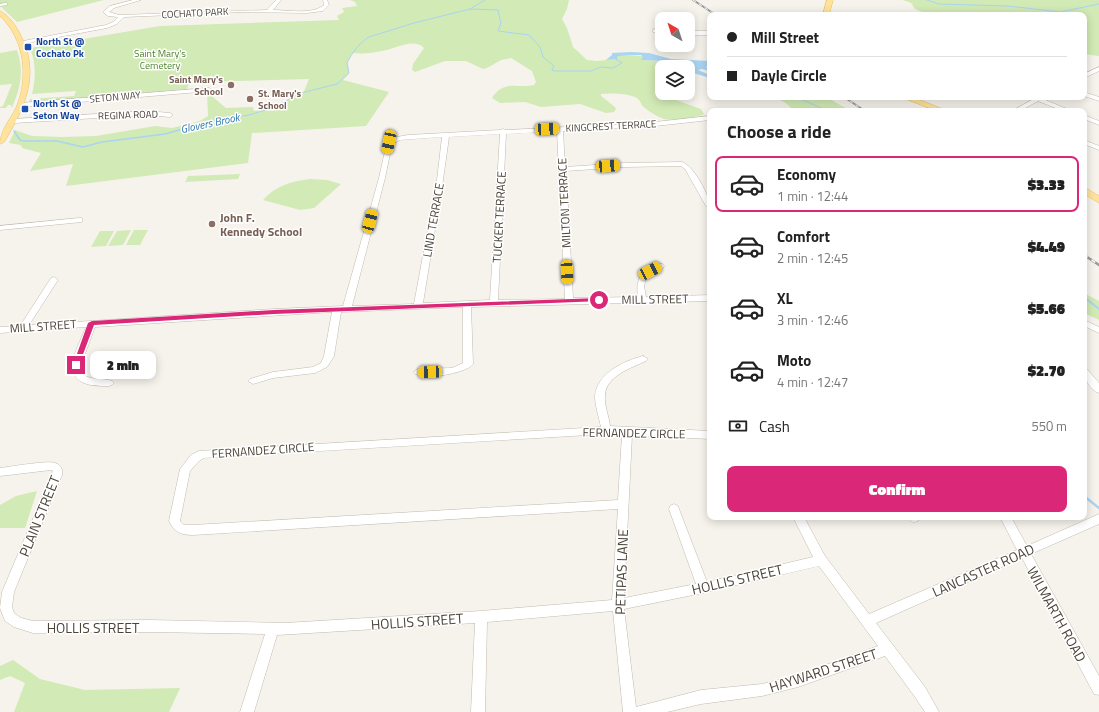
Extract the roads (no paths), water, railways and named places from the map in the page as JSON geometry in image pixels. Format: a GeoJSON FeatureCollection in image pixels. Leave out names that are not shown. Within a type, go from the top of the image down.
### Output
{"type":"FeatureCollection","features":[{"type":"Feature","properties":{"kind":"main road"},"geometry":{"type":"LineString","coordinates":[[827,12],[830,0]]}},
{"type":"Feature","properties":{"kind":"main road"},"geometry":{"type":"LineString","coordinates":[[0,13],[13,26],[21,42],[27,60],[28,71],[26,88],[21,105],[14,121],[0,142]]}},
{"type":"Feature","properties":{"kind":"main road"},"geometry":{"type":"LineString","coordinates":[[913,100],[936,108]]}},
{"type":"Feature","properties":{"kind":"main road"},"geometry":{"type":"LineString","coordinates":[[1087,192],[1099,200]]}},
{"type":"Feature","properties":{"kind":"street","name":"COCHATO PARK"},"geometry":{"type":"LineString","coordinates":[[139,0],[112,7],[106,12],[110,15],[122,16],[206,12],[286,13],[318,10],[326,6],[325,0]]}},
{"type":"Feature","properties":{"kind":"street"},"geometry":{"type":"LineString","coordinates":[[268,12],[279,0]]}},
{"type":"Feature","properties":{"kind":"street","name":"COCHATO PARK"},"geometry":{"type":"LineString","coordinates":[[21,42],[107,26],[115,23],[122,16]]}},
{"type":"Feature","properties":{"kind":"street"},"geometry":{"type":"LineString","coordinates":[[695,33],[707,33]]}},
{"type":"Feature","properties":{"kind":"street"},"geometry":{"type":"LineString","coordinates":[[1087,75],[1099,69]]}},
{"type":"Feature","properties":{"kind":"street"},"geometry":{"type":"LineString","coordinates":[[1087,75],[1099,78]]}},
{"type":"Feature","properties":{"kind":"street","name":"SETON WAY"},"geometry":{"type":"LineString","coordinates":[[21,105],[209,90]]}},
{"type":"Feature","properties":{"kind":"street"},"geometry":{"type":"LineString","coordinates":[[1087,95],[1099,99]]}},
{"type":"Feature","properties":{"kind":"street"},"geometry":{"type":"LineString","coordinates":[[1020,108],[1036,100]]}},
{"type":"Feature","properties":{"kind":"street"},"geometry":{"type":"LineString","coordinates":[[1044,100],[1062,108]]}},
{"type":"Feature","properties":{"kind":"street","name":"REGINA ROAD"},"geometry":{"type":"LineString","coordinates":[[14,121],[147,113],[170,115]]}},
{"type":"Feature","properties":{"kind":"street","name":"KINGCREST TERRACE"},"geometry":{"type":"LineString","coordinates":[[347,309],[382,178],[389,142],[403,137],[646,125],[707,118]]}},
{"type":"Feature","properties":{"kind":"street"},"geometry":{"type":"LineString","coordinates":[[1087,118],[1099,123]]}},
{"type":"Feature","properties":{"kind":"street","name":"MILTON TERRACE"},"geometry":{"type":"LineString","coordinates":[[560,129],[569,301]]}},
{"type":"Feature","properties":{"kind":"street","name":"TUCKER TERRACE"},"geometry":{"type":"LineString","coordinates":[[494,303],[503,131]]}},
{"type":"Feature","properties":{"kind":"street","name":"LIND TERRACE"},"geometry":{"type":"LineString","coordinates":[[418,306],[440,180],[446,135]]}},
{"type":"Feature","properties":{"kind":"street"},"geometry":{"type":"LineString","coordinates":[[1087,143],[1099,148]]}},
{"type":"Feature","properties":{"kind":"street"},"geometry":{"type":"LineString","coordinates":[[562,169],[624,165],[682,164],[688,168],[707,201]]}},
{"type":"Feature","properties":{"kind":"street"},"geometry":{"type":"LineString","coordinates":[[0,228],[79,220]]}},
{"type":"Feature","properties":{"kind":"street"},"geometry":{"type":"LineString","coordinates":[[642,299],[639,283],[640,280],[644,275],[660,266]]}},
{"type":"Feature","properties":{"kind":"street"},"geometry":{"type":"LineString","coordinates":[[23,328],[54,280]]}},
{"type":"Feature","properties":{"kind":"street","name":"MILL STREET"},"geometry":{"type":"LineString","coordinates":[[0,330],[274,312],[494,303],[707,298]]}},
{"type":"Feature","properties":{"kind":"street"},"geometry":{"type":"LineString","coordinates":[[418,372],[456,370],[464,368],[468,364],[467,304]]}},
{"type":"Feature","properties":{"kind":"street"},"geometry":{"type":"LineString","coordinates":[[253,382],[273,375],[315,370],[324,365],[329,356],[337,310]]}},
{"type":"Feature","properties":{"kind":"street"},"geometry":{"type":"LineString","coordinates":[[92,323],[77,362],[76,371],[80,377],[87,381],[109,383]]}},
{"type":"Feature","properties":{"kind":"street"},"geometry":{"type":"LineString","coordinates":[[1087,324],[1099,330]]}},
{"type":"Feature","properties":{"kind":"street"},"geometry":{"type":"LineString","coordinates":[[606,430],[600,396],[602,387],[607,379],[614,374],[643,359]]}},
{"type":"Feature","properties":{"kind":"street"},"geometry":{"type":"LineString","coordinates":[[1087,376],[1099,390]]}},
{"type":"Feature","properties":{"kind":"street","name":"FERNANDEZ CIRCLE"},"geometry":{"type":"LineString","coordinates":[[624,504],[192,530],[183,530],[177,527],[174,521],[185,469],[195,458],[203,454],[606,430],[707,435]]}},
{"type":"Feature","properties":{"kind":"street","name":"PETIPAS LANE"},"geometry":{"type":"LineString","coordinates":[[627,432],[618,605],[630,712]]}},
{"type":"Feature","properties":{"kind":"street","name":"PLAIN STREET"},"geometry":{"type":"LineString","coordinates":[[0,472],[53,466],[58,470],[8,592],[5,609],[9,617]]}},
{"type":"Feature","properties":{"kind":"street"},"geometry":{"type":"LineString","coordinates":[[674,509],[703,588]]}},
{"type":"Feature","properties":{"kind":"street"},"geometry":{"type":"LineString","coordinates":[[800,520],[821,560],[920,692],[932,712]]}},
{"type":"Feature","properties":{"kind":"street","name":"WILMARTH ROAD"},"geometry":{"type":"LineString","coordinates":[[1007,520],[1099,689]]}},
{"type":"Feature","properties":{"kind":"street","name":"LANCASTER ROAD"},"geometry":{"type":"LineString","coordinates":[[867,621],[1097,523]]}},
{"type":"Feature","properties":{"kind":"street","name":"HOLLIS STREET"},"geometry":{"type":"LineString","coordinates":[[9,617],[21,624],[33,627],[150,626],[273,629],[481,617],[618,605],[703,588],[821,560]]}},
{"type":"Feature","properties":{"kind":"street"},"geometry":{"type":"LineString","coordinates":[[478,712],[481,617]]}},
{"type":"Feature","properties":{"kind":"street"},"geometry":{"type":"LineString","coordinates":[[247,712],[273,629]]}},
{"type":"Feature","properties":{"kind":"street","name":"HAYWARD STREET"},"geometry":{"type":"LineString","coordinates":[[640,712],[701,697],[762,690],[791,683],[888,649]]}},
{"type":"Feature","properties":{"kind":"water"},"geometry":{"type":"Polygon","coordinates":[[[612,53],[649,53],[671,59],[690,60],[641,60],[643,57],[641,55],[618,56],[617,59],[606,60],[612,55],[612,53]]]}},
{"type":"Feature","properties":{"kind":"water"},"geometry":{"type":"Polygon","coordinates":[[[695,60],[707,61],[707,70],[698,70],[707,74],[707,77],[695,74],[695,60]]]}},
{"type":"Feature","properties":{"kind":"waterway"},"geometry":{"type":"LineString","coordinates":[[470,9],[485,0]]}},
{"type":"Feature","properties":{"kind":"waterway"},"geometry":{"type":"LineString","coordinates":[[927,0],[939,4],[1008,6],[1060,12],[1099,4]]}},
{"type":"Feature","properties":{"kind":"waterway","name":"Glovers Brook"},"geometry":{"type":"LineString","coordinates":[[236,117],[272,108],[301,93],[337,84],[349,73],[347,63],[354,52],[359,45],[369,37],[414,23],[470,9]]}},
{"type":"Feature","properties":{"kind":"waterway"},"geometry":{"type":"LineString","coordinates":[[470,9],[498,10],[501,23],[498,31],[529,35],[540,47],[543,57],[554,66],[552,70],[554,71],[591,71],[601,67],[613,68],[622,63],[614,58]]}},
{"type":"Feature","properties":{"kind":"waterway"},"geometry":{"type":"LineString","coordinates":[[803,100],[821,108]]}},
{"type":"Feature","properties":{"kind":"waterway","name":"Glovers Brook"},"geometry":{"type":"LineString","coordinates":[[14,131],[20,140],[23,141],[57,141],[83,147],[102,142],[165,134],[211,121],[236,117]]}},
{"type":"Feature","properties":{"kind":"waterway"},"geometry":{"type":"LineString","coordinates":[[1087,299],[1099,309]]}},
{"type":"Feature","properties":{"kind":"waterway"},"geometry":{"type":"LineString","coordinates":[[1087,498],[1099,508]]}},
{"type":"Feature","properties":{"kind":"railway"},"geometry":{"type":"LineString","coordinates":[[693,0],[711,12]]}},
{"type":"Feature","properties":{"kind":"railway"},"geometry":{"type":"LineString","coordinates":[[848,100],[860,108]]}},
{"type":"Feature","properties":{"kind":"railway"},"geometry":{"type":"LineString","coordinates":[[1087,257],[1099,265]]}},
{"type":"Feature","properties":{"kind":"place","name":"North St @ Cochato Pk"},"geometry":{"type":"Point","coordinates":[28,47]}},
{"type":"Feature","properties":{"kind":"place","name":"Saint Mary's School"},"geometry":{"type":"Point","coordinates":[231,85]}},
{"type":"Feature","properties":{"kind":"place","name":"St. Mary's School"},"geometry":{"type":"Point","coordinates":[250,99]}},
{"type":"Feature","properties":{"kind":"place","name":"North St @ Seton Way"},"geometry":{"type":"Point","coordinates":[25,109]}},
{"type":"Feature","properties":{"kind":"place","name":"John F. Kennedy School"},"geometry":{"type":"Point","coordinates":[212,224]}},
{"type":"Feature","properties":{"kind":"park label","name":"Saint Mary's Cemetery"},"geometry":{"type":"Point","coordinates":[160,58]}}]}
